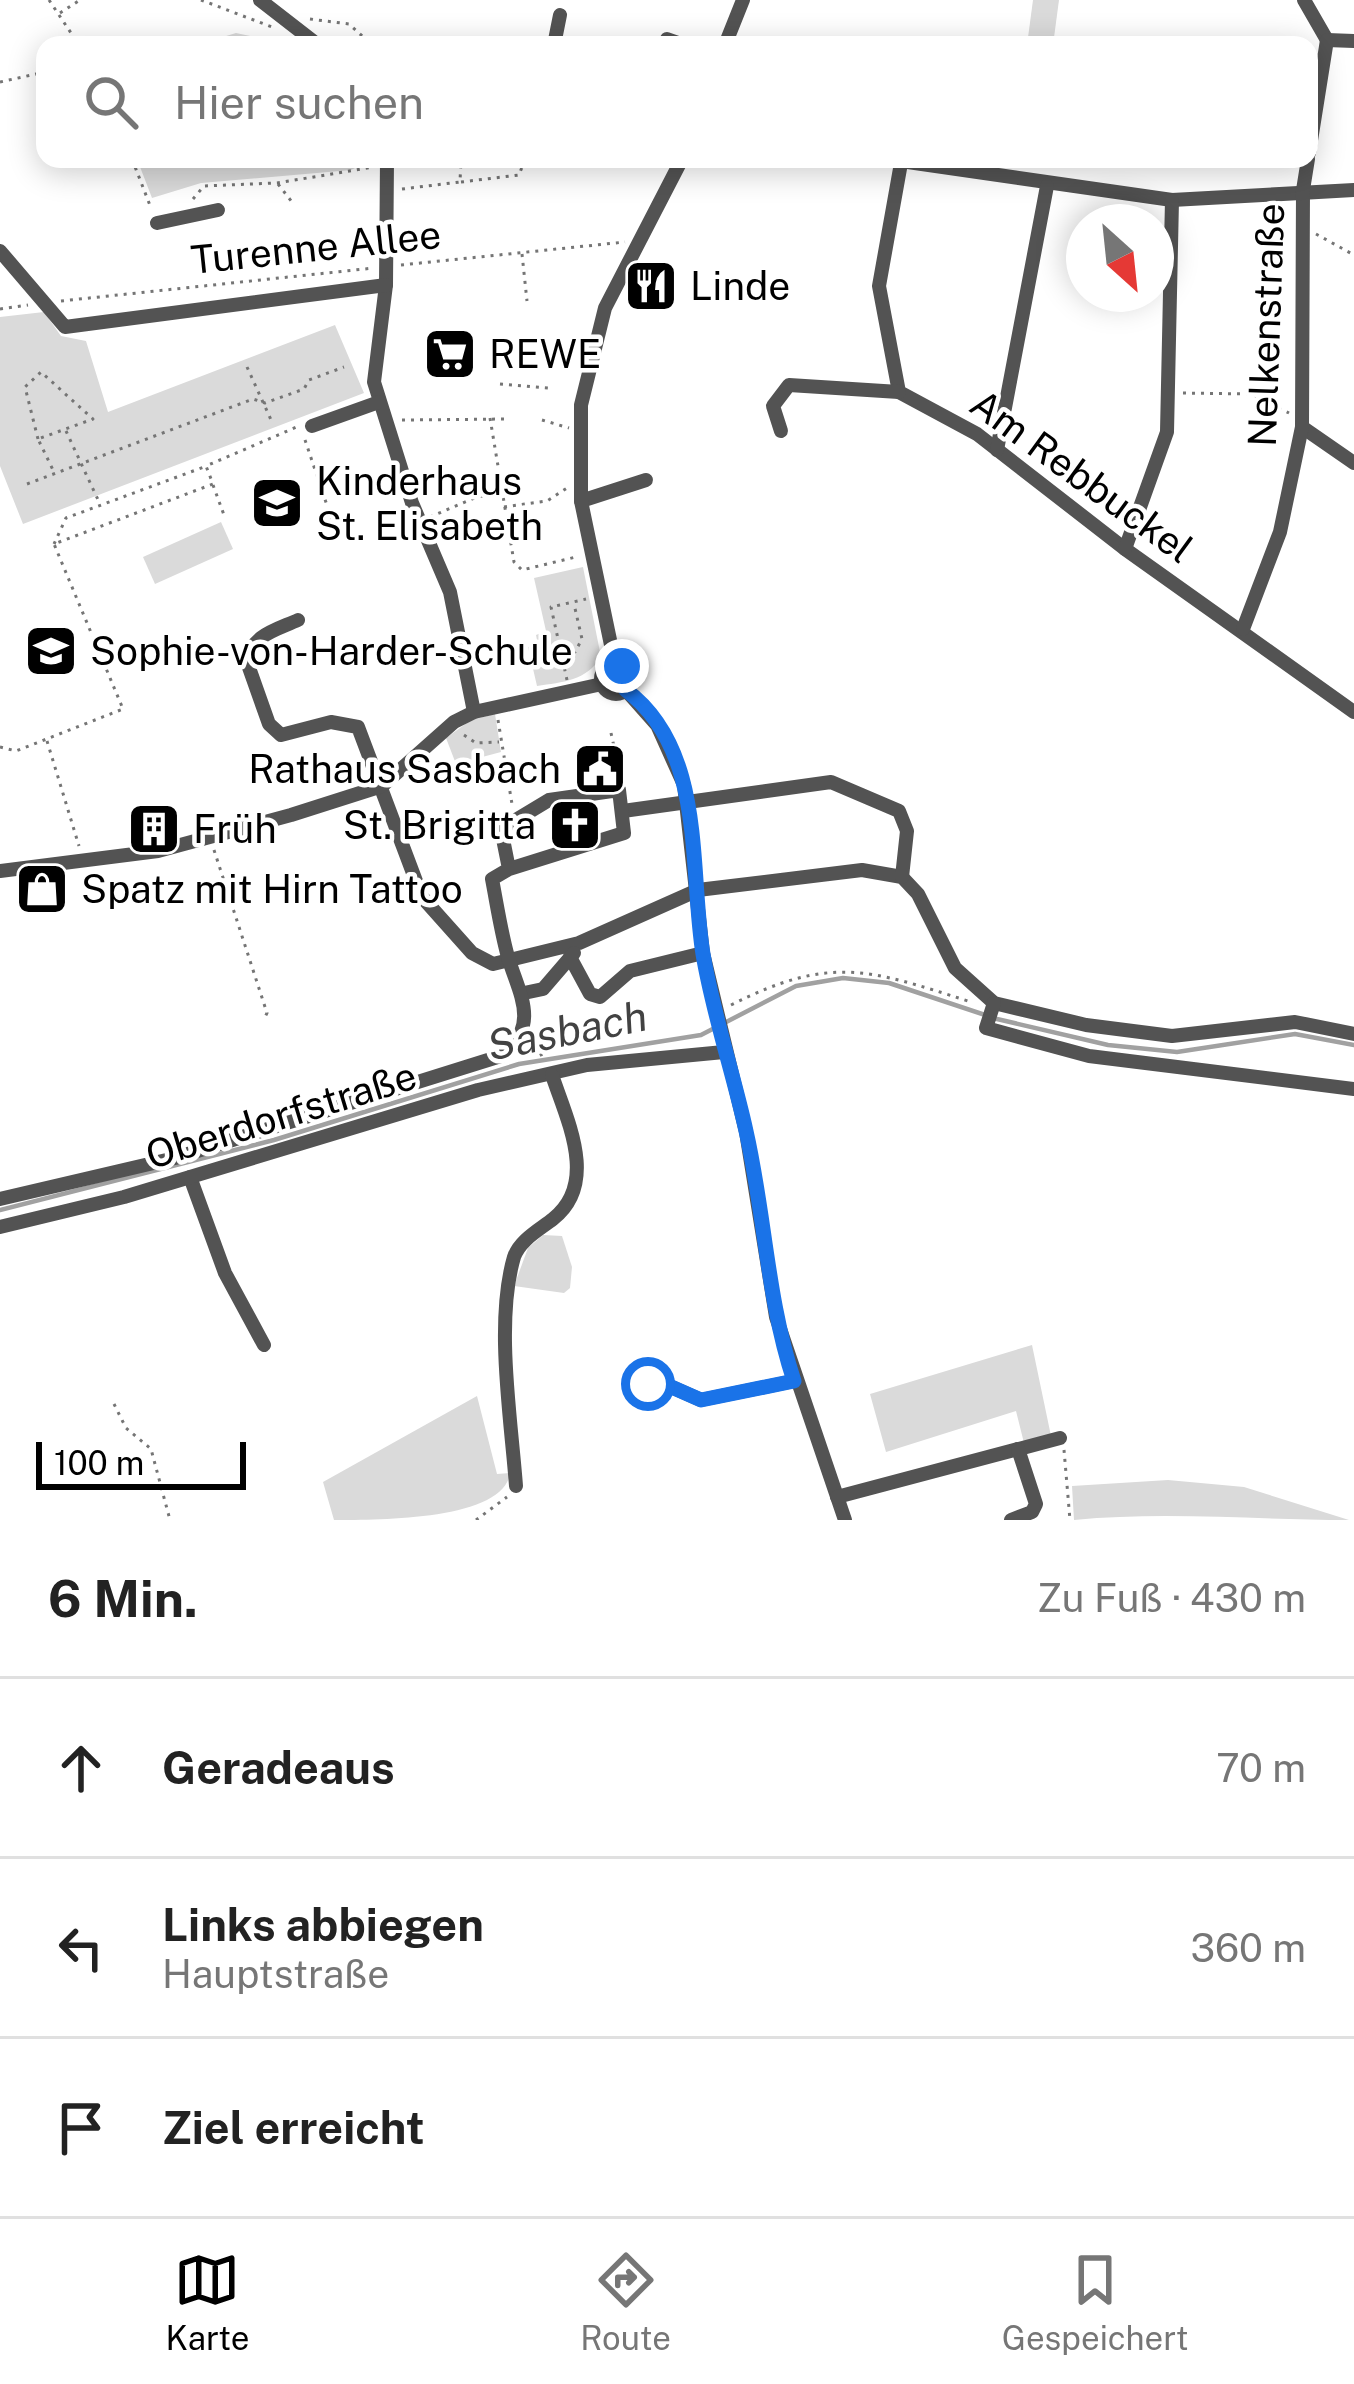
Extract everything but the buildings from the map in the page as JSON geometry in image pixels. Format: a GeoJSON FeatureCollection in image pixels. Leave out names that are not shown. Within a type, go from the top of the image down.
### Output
{"type":"FeatureCollection","features":[{"type":"Feature","properties":{"kind":"street"},"geometry":{"type":"LineString","coordinates":[[260,0],[306,36]]}},
{"type":"Feature","properties":{"kind":"street"},"geometry":{"type":"LineString","coordinates":[[729,36],[743,0]]}},
{"type":"Feature","properties":{"kind":"street"},"geometry":{"type":"LineString","coordinates":[[1304,0],[1327,40],[1354,41]]}},
{"type":"Feature","properties":{"kind":"street"},"geometry":{"type":"LineString","coordinates":[[556,36],[560,14]]}},
{"type":"Feature","properties":{"kind":"street","name":"Nelkenstraße"},"geometry":{"type":"LineString","coordinates":[[1318,60],[1327,40]]}},
{"type":"Feature","properties":{"kind":"street"},"geometry":{"type":"LineString","coordinates":[[387,168],[386,285],[374,382],[419,521],[449,592],[474,712]]}},
{"type":"Feature","properties":{"kind":"street"},"geometry":{"type":"LineString","coordinates":[[626,690],[629,673],[615,664],[580,501],[578,430],[594,339],[638,240],[677,168]]}},
{"type":"Feature","properties":{"kind":"street"},"geometry":{"type":"LineString","coordinates":[[781,430],[773,406],[789,386],[899,392],[879,286],[893,168]]}},
{"type":"Feature","properties":{"kind":"street"},"geometry":{"type":"LineString","coordinates":[[936,168],[1172,200],[1354,190]]}},
{"type":"Feature","properties":{"kind":"street"},"geometry":{"type":"LineString","coordinates":[[991,177],[992,168]]}},
{"type":"Feature","properties":{"kind":"street","name":"Nelkenstraße"},"geometry":{"type":"LineString","coordinates":[[1244,629],[1280,532],[1302,421],[1306,168]]}},
{"type":"Feature","properties":{"kind":"street"},"geometry":{"type":"LineString","coordinates":[[998,450],[1047,186]]}},
{"type":"Feature","properties":{"kind":"street"},"geometry":{"type":"LineString","coordinates":[[1125,549],[1167,432],[1172,200]]}},
{"type":"Feature","properties":{"kind":"street"},"geometry":{"type":"LineString","coordinates":[[157,223],[218,210]]}},
{"type":"Feature","properties":{"kind":"street"},"geometry":{"type":"LineString","coordinates":[[0,251],[65,327],[386,285]]}},
{"type":"Feature","properties":{"kind":"street","name":"Am Rebbuckel"},"geometry":{"type":"LineString","coordinates":[[899,392],[998,450],[1125,549],[1354,711]]}},
{"type":"Feature","properties":{"kind":"street"},"geometry":{"type":"LineString","coordinates":[[306,426],[379,402]]}},
{"type":"Feature","properties":{"kind":"street"},"geometry":{"type":"LineString","coordinates":[[1302,421],[1354,463]]}},
{"type":"Feature","properties":{"kind":"street"},"geometry":{"type":"LineString","coordinates":[[580,501],[646,480]]}},
{"type":"Feature","properties":{"kind":"street"},"geometry":{"type":"LineString","coordinates":[[298,620],[261,636],[249,651],[247,662],[269,724],[281,735],[331,722],[358,727],[422,898],[472,953],[494,964],[575,950],[698,890],[862,870],[902,877],[918,894],[955,968],[1006,1035],[1089,1056],[1354,1089]]}},
{"type":"Feature","properties":{"kind":"street"},"geometry":{"type":"LineString","coordinates":[[602,684],[605,670],[615,664]]}},
{"type":"Feature","properties":{"kind":"street"},"geometry":{"type":"LineString","coordinates":[[0,871],[211,840],[382,785],[454,722],[474,712],[602,684]]}},
{"type":"Feature","properties":{"kind":"street"},"geometry":{"type":"LineString","coordinates":[[602,684],[612,694],[626,690]]}},
{"type":"Feature","properties":{"kind":"street"},"geometry":{"type":"LineString","coordinates":[[626,690],[657,725],[688,805],[703,953],[722,1008],[723,1046],[746,1132],[776,1317],[845,1520]]}},
{"type":"Feature","properties":{"kind":"street"},"geometry":{"type":"LineString","coordinates":[[623,811],[832,782],[898,812],[905,821],[902,877]]}},
{"type":"Feature","properties":{"kind":"street"},"geometry":{"type":"LineString","coordinates":[[0,1199],[175,1158],[491,1060],[520,1036],[524,993],[509,962],[492,879],[508,868],[624,833],[619,790],[548,800],[523,813],[501,829],[508,868]]}},
{"type":"Feature","properties":{"kind":"street"},"geometry":{"type":"LineString","coordinates":[[575,950],[590,994],[600,997],[630,971],[703,953]]}},
{"type":"Feature","properties":{"kind":"street"},"geometry":{"type":"LineString","coordinates":[[524,993],[543,989],[575,950]]}},
{"type":"Feature","properties":{"kind":"street"},"geometry":{"type":"LineString","coordinates":[[991,1012],[1172,1036],[1294,1022],[1354,1034]]}},
{"type":"Feature","properties":{"kind":"street","name":"Oberdorfstraße"},"geometry":{"type":"LineString","coordinates":[[0,1227],[190,1178],[549,1070],[723,1046]]}},
{"type":"Feature","properties":{"kind":"street"},"geometry":{"type":"LineString","coordinates":[[516,1486],[505,1308],[515,1252],[558,1216],[575,1191],[577,1160],[549,1070]]}},
{"type":"Feature","properties":{"kind":"street"},"geometry":{"type":"LineString","coordinates":[[190,1178],[225,1274],[264,1345]]}},
{"type":"Feature","properties":{"kind":"street"},"geometry":{"type":"LineString","coordinates":[[648,1384],[667,1385],[701,1400],[794,1381]]}},
{"type":"Feature","properties":{"kind":"street"},"geometry":{"type":"LineString","coordinates":[[837,1498],[1060,1438]]}},
{"type":"Feature","properties":{"kind":"street"},"geometry":{"type":"LineString","coordinates":[[1011,1520],[1032,1513],[1036,1504],[1018,1449]]}},
{"type":"Feature","properties":{"kind":"path"},"geometry":{"type":"LineString","coordinates":[[49,0],[73,36]]}},
{"type":"Feature","properties":{"kind":"path"},"geometry":{"type":"LineString","coordinates":[[58,14],[80,0]]}},
{"type":"Feature","properties":{"kind":"path"},"geometry":{"type":"LineString","coordinates":[[201,0],[283,36]]}},
{"type":"Feature","properties":{"kind":"path"},"geometry":{"type":"LineString","coordinates":[[303,34],[305,19],[349,24],[362,36]]}},
{"type":"Feature","properties":{"kind":"path"},"geometry":{"type":"LineString","coordinates":[[0,82],[36,74]]}},
{"type":"Feature","properties":{"kind":"path"},"geometry":{"type":"LineString","coordinates":[[136,168],[157,223]]}},
{"type":"Feature","properties":{"kind":"path"},"geometry":{"type":"LineString","coordinates":[[176,220],[204,186],[277,183],[356,168]]}},
{"type":"Feature","properties":{"kind":"path"},"geometry":{"type":"LineString","coordinates":[[460,182],[461,168]]}},
{"type":"Feature","properties":{"kind":"path"},"geometry":{"type":"LineString","coordinates":[[388,190],[519,175],[522,168]]}},
{"type":"Feature","properties":{"kind":"path"},"geometry":{"type":"LineString","coordinates":[[277,183],[292,202]]}},
{"type":"Feature","properties":{"kind":"path"},"geometry":{"type":"LineString","coordinates":[[1304,227],[1354,255]]}},
{"type":"Feature","properties":{"kind":"path","name":"Turenne Allee"},"geometry":{"type":"LineString","coordinates":[[0,309],[638,240]]}},
{"type":"Feature","properties":{"kind":"path"},"geometry":{"type":"LineString","coordinates":[[522,252],[527,301]]}},
{"type":"Feature","properties":{"kind":"path"},"geometry":{"type":"LineString","coordinates":[[27,484],[254,399],[266,403],[344,367]]}},
{"type":"Feature","properties":{"kind":"path"},"geometry":{"type":"LineString","coordinates":[[247,368],[272,422]]}},
{"type":"Feature","properties":{"kind":"path"},"geometry":{"type":"LineString","coordinates":[[38,439],[93,418],[41,372],[25,387],[38,439],[55,473]]}},
{"type":"Feature","properties":{"kind":"path"},"geometry":{"type":"LineString","coordinates":[[500,384],[549,388]]}},
{"type":"Feature","properties":{"kind":"path"},"geometry":{"type":"LineString","coordinates":[[1168,393],[1252,394],[1302,421]]}},
{"type":"Feature","properties":{"kind":"path"},"geometry":{"type":"LineString","coordinates":[[490,418],[514,562],[522,570],[590,554]]}},
{"type":"Feature","properties":{"kind":"path"},"geometry":{"type":"LineString","coordinates":[[384,421],[508,419]]}},
{"type":"Feature","properties":{"kind":"path"},"geometry":{"type":"LineString","coordinates":[[542,420],[578,430]]}},
{"type":"Feature","properties":{"kind":"path"},"geometry":{"type":"LineString","coordinates":[[0,747],[16,751],[123,710],[54,544],[66,518],[306,426],[337,535]]}},
{"type":"Feature","properties":{"kind":"path"},"geometry":{"type":"LineString","coordinates":[[66,430],[100,506]]}},
{"type":"Feature","properties":{"kind":"path"},"geometry":{"type":"LineString","coordinates":[[206,466],[224,515]]}},
{"type":"Feature","properties":{"kind":"path"},"geometry":{"type":"LineString","coordinates":[[504,507],[548,501],[580,481]]}},
{"type":"Feature","properties":{"kind":"path"},"geometry":{"type":"LineString","coordinates":[[54,544],[213,484]]}},
{"type":"Feature","properties":{"kind":"path"},"geometry":{"type":"LineString","coordinates":[[419,521],[479,496],[502,497]]}},
{"type":"Feature","properties":{"kind":"path"},"geometry":{"type":"LineString","coordinates":[[569,693],[551,607],[600,596]]}},
{"type":"Feature","properties":{"kind":"path"},"geometry":{"type":"LineString","coordinates":[[562,655],[575,652],[582,639],[574,602]]}},
{"type":"Feature","properties":{"kind":"path"},"geometry":{"type":"LineString","coordinates":[[496,707],[510,803],[523,813]]}},
{"type":"Feature","properties":{"kind":"path"},"geometry":{"type":"LineString","coordinates":[[454,722],[476,743],[501,742]]}},
{"type":"Feature","properties":{"kind":"path"},"geometry":{"type":"LineString","coordinates":[[611,733],[619,790]]}},
{"type":"Feature","properties":{"kind":"path"},"geometry":{"type":"LineString","coordinates":[[46,739],[84,862]]}},
{"type":"Feature","properties":{"kind":"path"},"geometry":{"type":"LineString","coordinates":[[211,840],[267,1013],[264,1019]]}},
{"type":"Feature","properties":{"kind":"path"},"geometry":{"type":"LineString","coordinates":[[722,1008],[773,984],[837,968],[991,1012]]}},
{"type":"Feature","properties":{"kind":"path"},"geometry":{"type":"LineString","coordinates":[[538,1049],[549,1070]]}},
{"type":"Feature","properties":{"kind":"path"},"geometry":{"type":"LineString","coordinates":[[114,1404],[126,1428],[152,1450],[170,1520]]}},
{"type":"Feature","properties":{"kind":"path"},"geometry":{"type":"LineString","coordinates":[[1060,1438],[1066,1457],[1070,1520]]}},
{"type":"Feature","properties":{"kind":"path"},"geometry":{"type":"LineString","coordinates":[[476,1520],[516,1486]]}},
{"type":"Feature","properties":{"kind":"shaded area"},"geometry":{"type":"Polygon","coordinates":[[[1033,0],[1059,0],[1054,36],[1028,36],[1033,0]]]}},
{"type":"Feature","properties":{"kind":"shaded area"},"geometry":{"type":"Polygon","coordinates":[[[140,168],[355,168],[201,183],[152,198],[140,168]]]}},
{"type":"Feature","properties":{"kind":"shaded area"},"geometry":{"type":"Polygon","coordinates":[[[44,312],[61,336],[86,341],[108,412],[335,325],[364,393],[23,524],[0,466],[0,317],[44,312]]]}},
{"type":"Feature","properties":{"kind":"shaded area"},"geometry":{"type":"Polygon","coordinates":[[[221,522],[233,549],[155,584],[143,557],[221,522]]]}},
{"type":"Feature","properties":{"kind":"shaded area"},"geometry":{"type":"Polygon","coordinates":[[[583,567],[601,657],[581,676],[537,686],[528,647],[538,645],[536,635],[546,631],[534,578],[583,567]]]}},
{"type":"Feature","properties":{"kind":"shaded area"},"geometry":{"type":"Polygon","coordinates":[[[495,714],[501,752],[456,764],[446,738],[471,720],[495,714]]]}},
{"type":"Feature","properties":{"kind":"shaded area"},"geometry":{"type":"Polygon","coordinates":[[[543,1235],[562,1236],[572,1267],[570,1288],[564,1293],[514,1286],[528,1248],[543,1235]]]}},
{"type":"Feature","properties":{"kind":"shaded area"},"geometry":{"type":"Polygon","coordinates":[[[1032,1345],[1051,1436],[1024,1443],[1016,1411],[886,1452],[870,1394],[1032,1345]]]}},
{"type":"Feature","properties":{"kind":"shaded area"},"geometry":{"type":"Polygon","coordinates":[[[477,1396],[497,1474],[510,1473],[503,1489],[464,1509],[437,1514],[334,1520],[323,1482],[477,1396]]]}},
{"type":"Feature","properties":{"kind":"shaded area"},"geometry":{"type":"Polygon","coordinates":[[[1168,1480],[1244,1487],[1349,1520],[1177,1516],[1074,1520],[1072,1486],[1168,1480]]]}},
{"type":"Feature","properties":{"kind":"waterway","name":"Sasbach"},"geometry":{"type":"LineString","coordinates":[[0,1210],[274,1140],[519,1064],[701,1035],[796,986],[843,978],[889,983],[997,1019],[1108,1045],[1177,1052],[1295,1034],[1354,1045]]}},
{"type":"Feature","properties":{"kind":"place","name":"Linde"},"geometry":{"type":"Point","coordinates":[651,286]}},
{"type":"Feature","properties":{"kind":"place","name":"REWE"},"geometry":{"type":"Point","coordinates":[450,354]}},
{"type":"Feature","properties":{"kind":"place","name":"Kinderhaus St. Elisabeth"},"geometry":{"type":"Point","coordinates":[277,503]}},
{"type":"Feature","properties":{"kind":"place","name":"Sophie-von-Harder-Schule"},"geometry":{"type":"Point","coordinates":[51,651]}},
{"type":"Feature","properties":{"kind":"place","name":"Rathaus Sasbach"},"geometry":{"type":"Point","coordinates":[600,769]}},
{"type":"Feature","properties":{"kind":"place","name":"St. Brigitta"},"geometry":{"type":"Point","coordinates":[575,825]}},
{"type":"Feature","properties":{"kind":"place","name":"Früh"},"geometry":{"type":"Point","coordinates":[154,829]}},
{"type":"Feature","properties":{"kind":"place","name":"Spatz mit Hirn Tattoo"},"geometry":{"type":"Point","coordinates":[42,889]}},
{"type":"Feature","properties":{"kind":"route"},"geometry":{"type":"LineString","coordinates":[[622,666],[631,677],[626,690],[657,725],[684,785],[703,953],[746,1132],[776,1317],[794,1381],[701,1400],[667,1385],[648,1384]]}}]}
